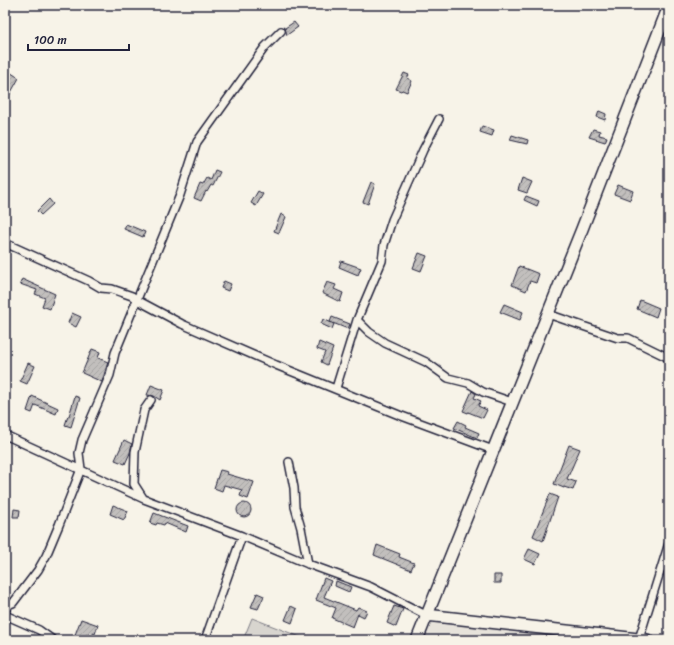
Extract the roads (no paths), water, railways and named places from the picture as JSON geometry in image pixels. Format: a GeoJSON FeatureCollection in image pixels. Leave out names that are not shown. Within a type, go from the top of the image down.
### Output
{"type":"FeatureCollection","features":[{"type":"Feature","properties":{"kind":"street"},"geometry":{"type":"LineString","coordinates":[[416,640],[548,314],[669,6]]}},
{"type":"Feature","properties":{"kind":"street"},"geometry":{"type":"LineString","coordinates":[[5,610],[10,604],[14,603],[38,570],[46,556],[81,469],[79,453],[82,440],[110,375],[115,353],[180,195],[197,142],[265,47],[280,31]]}},
{"type":"Feature","properties":{"kind":"street"},"geometry":{"type":"LineString","coordinates":[[336,388],[357,320],[382,261],[384,245],[392,220],[423,150],[439,119]]}},
{"type":"Feature","properties":{"kind":"street"},"geometry":{"type":"LineString","coordinates":[[5,243],[102,288],[112,289],[132,296],[182,324],[276,365],[493,450]]}},
{"type":"Feature","properties":{"kind":"street"},"geometry":{"type":"LineString","coordinates":[[548,314],[618,338],[628,338],[669,358]]}},
{"type":"Feature","properties":{"kind":"street"},"geometry":{"type":"LineString","coordinates":[[357,320],[369,332],[385,343],[426,362],[448,378],[468,383],[483,392],[512,402]]}},
{"type":"Feature","properties":{"kind":"street"},"geometry":{"type":"LineString","coordinates":[[144,499],[134,484],[135,452],[144,410],[151,400]]}},
{"type":"Feature","properties":{"kind":"street"},"geometry":{"type":"LineString","coordinates":[[5,435],[144,499],[242,536],[308,564],[371,587],[426,615],[643,640],[669,543]]}},
{"type":"Feature","properties":{"kind":"street"},"geometry":{"type":"LineString","coordinates":[[289,462],[294,488],[295,507],[308,564]]}},
{"type":"Feature","properties":{"kind":"street"},"geometry":{"type":"LineString","coordinates":[[205,640],[242,536]]}},
{"type":"Feature","properties":{"kind":"street"},"geometry":{"type":"LineString","coordinates":[[5,615],[39,630],[53,640]]}}]}
